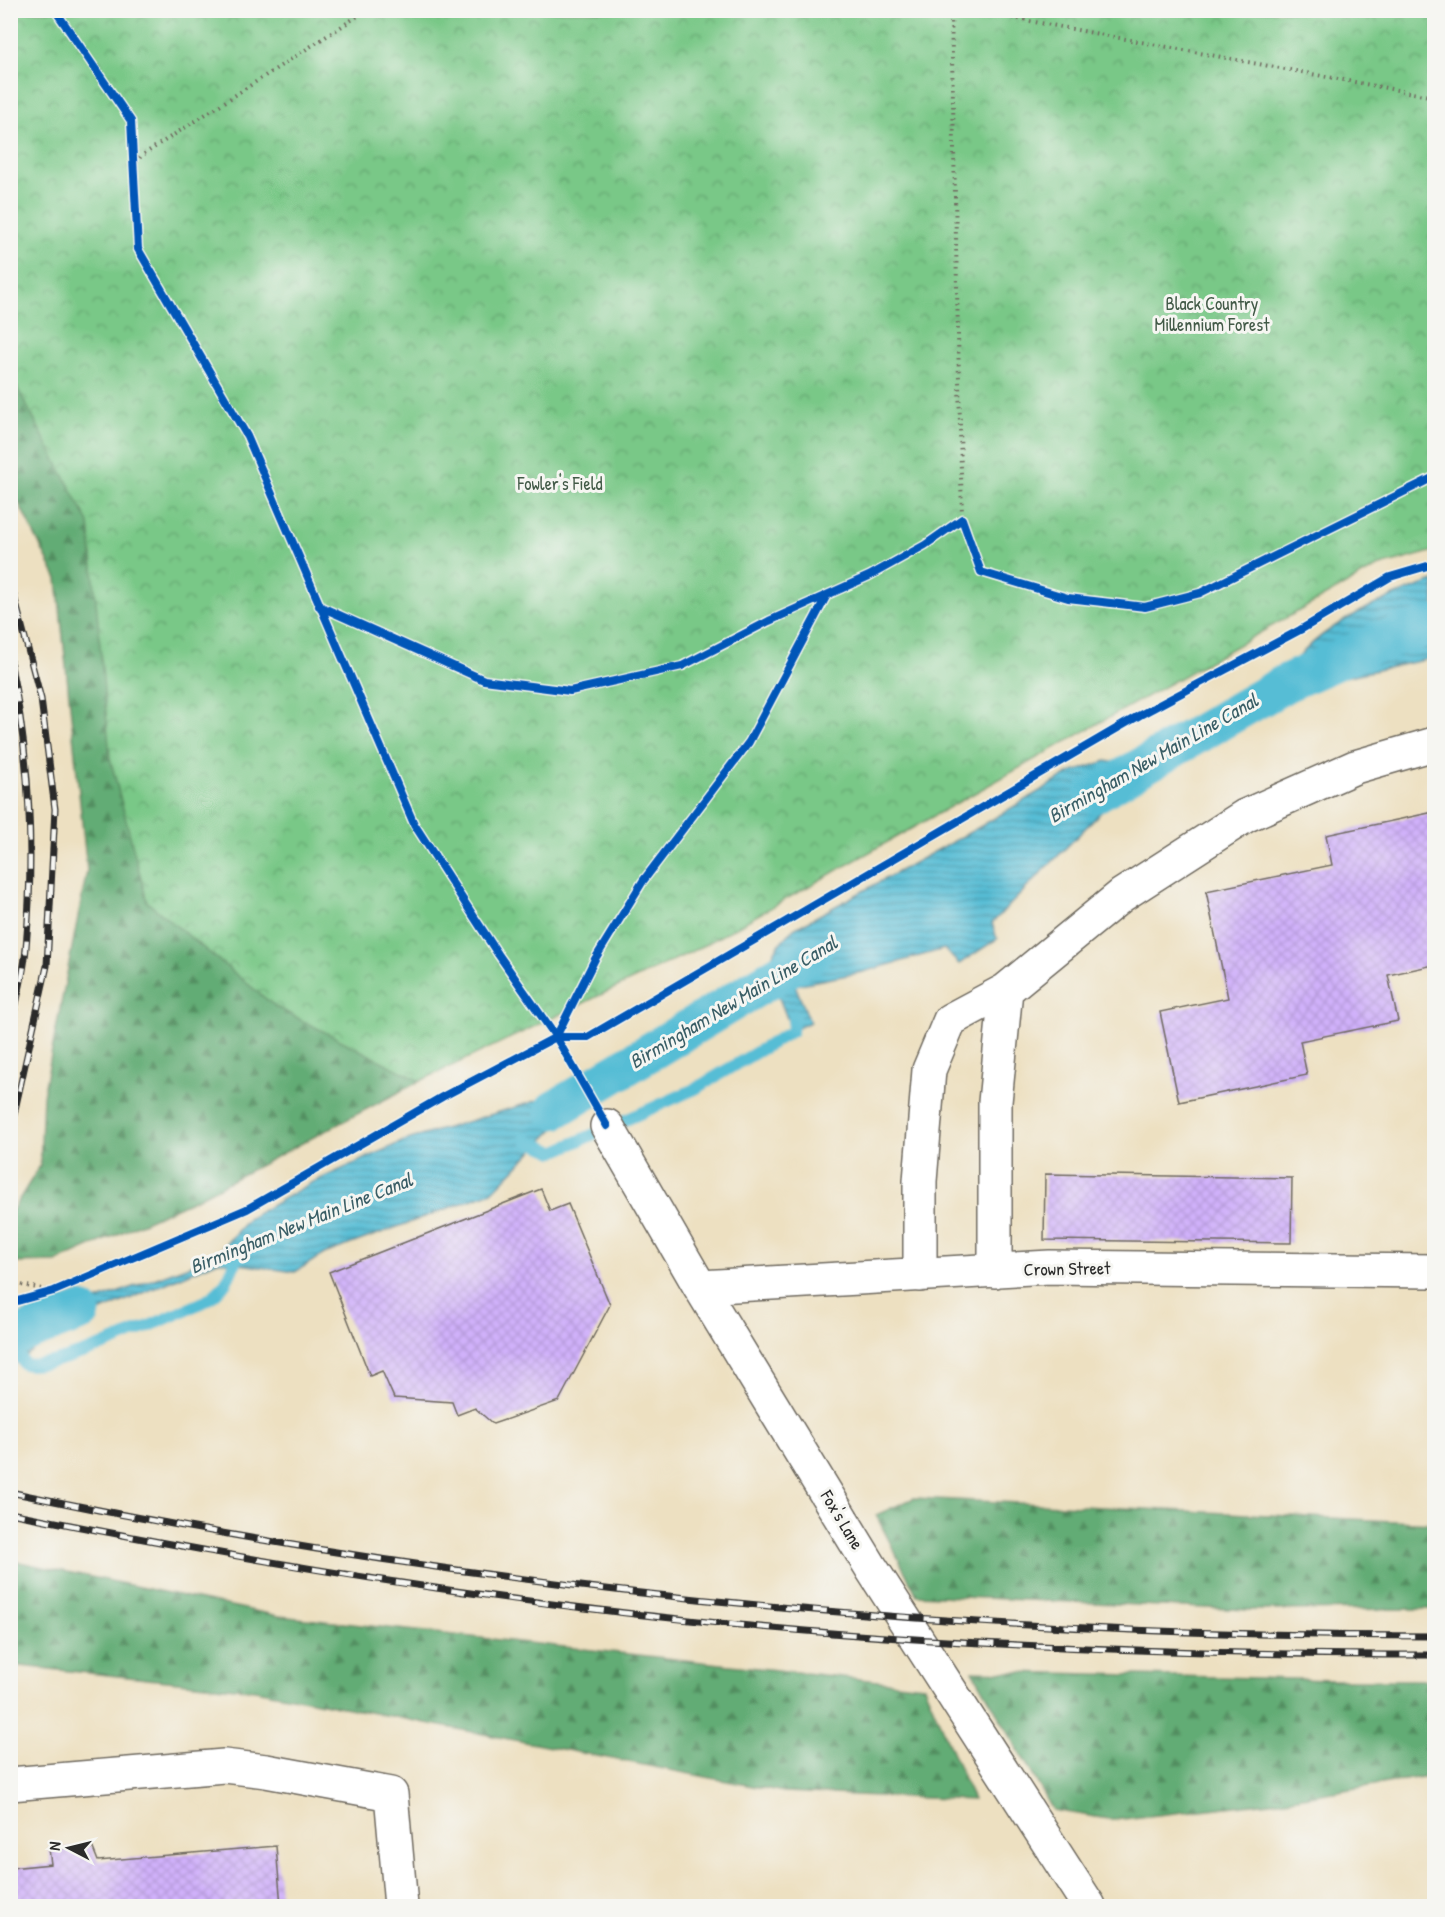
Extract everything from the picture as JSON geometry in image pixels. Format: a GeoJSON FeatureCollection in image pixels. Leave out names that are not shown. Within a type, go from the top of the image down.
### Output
{"type":"FeatureCollection","features":[{"type":"Feature","properties":{"kind":"street"},"geometry":{"type":"LineString","coordinates":[[920,1275],[920,1181],[929,1070],[950,1020],[1006,990],[1122,895],[1245,816],[1355,767],[1434,744]]}},
{"type":"Feature","properties":{"kind":"street"},"geometry":{"type":"LineString","coordinates":[[994,1271],[995,1102],[1006,990]]}},
{"type":"Feature","properties":{"kind":"street","name":"Fox's Lane"},"geometry":{"type":"LineString","coordinates":[[606,1126],[700,1287],[872,1569],[1089,1906]]}},
{"type":"Feature","properties":{"kind":"street","name":"Crown Street"},"geometry":{"type":"LineString","coordinates":[[700,1287],[1061,1267],[1434,1272]]}},
{"type":"Feature","properties":{"kind":"street"},"geometry":{"type":"LineString","coordinates":[[10,1784],[224,1766],[266,1771],[391,1794],[401,1906]]}},
{"type":"Feature","properties":{"kind":"path"},"geometry":{"type":"LineString","coordinates":[[133,168],[141,156],[367,10]]}},
{"type":"Feature","properties":{"kind":"path"},"geometry":{"type":"LineString","coordinates":[[951,10],[962,519],[966,529]]}},
{"type":"Feature","properties":{"kind":"path"},"geometry":{"type":"LineString","coordinates":[[971,10],[1434,97]]}},
{"type":"Feature","properties":{"kind":"path"},"geometry":{"type":"LineString","coordinates":[[132,156],[134,179]]}},
{"type":"Feature","properties":{"kind":"path"},"geometry":{"type":"LineString","coordinates":[[953,525],[962,519]]}},
{"type":"Feature","properties":{"kind":"path"},"geometry":{"type":"LineString","coordinates":[[10,1283],[54,1291]]}},
{"type":"Feature","properties":{"kind":"path"},"geometry":{"type":"LineString","coordinates":[[32,1297],[64,1287]]}},
{"type":"Feature","properties":{"kind":"green space"},"geometry":{"type":"Polygon","coordinates":[[[19,10],[515,1035],[420,1081],[198,1198],[56,1262],[11,1263],[10,1214],[40,1166],[43,1096],[87,871],[57,579],[11,488],[10,11],[19,10]]]}},
{"type":"Feature","properties":{"kind":"green space","name":"Fowler's Field"},"geometry":{"type":"Polygon","coordinates":[[[10,11],[1434,11],[1434,551],[1377,567],[699,948],[420,1081],[276,1007],[147,902],[110,758],[89,523],[11,376],[10,11]]]}},
{"type":"Feature","properties":{"kind":"green space"},"geometry":{"type":"Polygon","coordinates":[[[914,1498],[1434,1523],[1434,1609],[1250,1610],[917,1595],[876,1515],[914,1498]]]}},
{"type":"Feature","properties":{"kind":"green space"},"geometry":{"type":"Polygon","coordinates":[[[10,1560],[279,1616],[924,1686],[973,1800],[784,1792],[255,1690],[11,1665],[10,1560]]]}},
{"type":"Feature","properties":{"kind":"green space"},"geometry":{"type":"Polygon","coordinates":[[[973,1671],[1335,1680],[1434,1680],[1434,1775],[1279,1801],[1114,1820],[1053,1810],[973,1671]]]}},
{"type":"Feature","properties":{"kind":"water"},"geometry":{"type":"Polygon","coordinates":[[[1434,581],[1434,658],[1335,679],[1286,683],[1294,665],[1326,632],[1371,606],[1434,581]]]}},
{"type":"Feature","properties":{"kind":"water"},"geometry":{"type":"Polygon","coordinates":[[[1106,761],[1140,768],[1108,805],[992,923],[997,939],[959,964],[944,949],[863,972],[795,985],[810,1022],[792,1031],[774,985],[767,979],[769,964],[775,951],[794,929],[983,825],[1070,773],[1106,761]]]}},
{"type":"Feature","properties":{"kind":"water"},"geometry":{"type":"Polygon","coordinates":[[[601,1081],[492,1192],[324,1254],[295,1272],[218,1261],[45,1335],[33,1350],[17,1362],[36,1318],[56,1316],[215,1256],[249,1218],[311,1183],[404,1141],[601,1081]]]}},
{"type":"Feature","properties":{"kind":"building"},"geometry":{"type":"Polygon","coordinates":[[[1434,812],[1434,965],[1388,975],[1398,1021],[1300,1041],[1307,1075],[1179,1102],[1160,1012],[1228,998],[1206,891],[1332,865],[1326,835],[1434,812]]]}},
{"type":"Feature","properties":{"kind":"building"},"geometry":{"type":"Polygon","coordinates":[[[1045,1174],[1292,1178],[1291,1243],[1044,1240],[1045,1174]]]}},
{"type":"Feature","properties":{"kind":"building"},"geometry":{"type":"Polygon","coordinates":[[[541,1189],[550,1211],[568,1204],[610,1305],[559,1401],[493,1424],[475,1408],[457,1415],[452,1402],[394,1398],[382,1371],[370,1376],[329,1272],[541,1189]]]}},
{"type":"Feature","properties":{"kind":"building"},"geometry":{"type":"Polygon","coordinates":[[[92,1846],[98,1861],[276,1846],[281,1906],[10,1906],[10,1868],[51,1864],[49,1849],[92,1846]]]}},
{"type":"Feature","properties":{"kind":"waterway","name":"Birmingham New Main Line Canal"},"geometry":{"type":"LineString","coordinates":[[1093,795],[1286,683],[1378,642],[1434,625]]}},
{"type":"Feature","properties":{"kind":"waterway","name":"Birmingham New Main Line Canal"},"geometry":{"type":"LineString","coordinates":[[554,1110],[812,954]]}},
{"type":"Feature","properties":{"kind":"waterway"},"geometry":{"type":"LineString","coordinates":[[525,1139],[554,1152],[695,1089],[792,1031],[794,1015]]}},
{"type":"Feature","properties":{"kind":"waterway"},"geometry":{"type":"LineString","coordinates":[[10,1339],[24,1364],[61,1360],[86,1352],[206,1301],[224,1285],[240,1250]]}},
{"type":"Feature","properties":{"kind":"waterway","name":"Birmingham New Main Line Canal"},"geometry":{"type":"LineString","coordinates":[[10,1338],[81,1312]]}},
{"type":"Feature","properties":{"kind":"railway"},"geometry":{"type":"LineString","coordinates":[[10,581],[41,699],[55,809],[47,966],[10,1132]]}},
{"type":"Feature","properties":{"kind":"railway"},"geometry":{"type":"LineString","coordinates":[[10,661],[22,732],[30,841],[25,958],[10,1029]]}},
{"type":"Feature","properties":{"kind":"railway"},"geometry":{"type":"LineString","coordinates":[[10,1492],[186,1527],[363,1556],[541,1581],[719,1601],[897,1617],[1076,1627],[1255,1634],[1434,1636]]}},
{"type":"Feature","properties":{"kind":"railway"},"geometry":{"type":"LineString","coordinates":[[10,1513],[217,1553],[425,1587],[739,1625],[918,1639],[1065,1647],[1287,1654],[1434,1655]]}},
{"type":"Feature","properties":{"kind":"cycle path"},"geometry":{"type":"LineString","coordinates":[[55,10],[131,121],[138,249],[247,436],[414,824],[498,954],[556,1037],[607,1126]]}},
{"type":"Feature","properties":{"kind":"cycle path"},"geometry":{"type":"LineString","coordinates":[[319,606],[484,680],[570,691],[682,666],[769,621],[869,576],[925,545],[962,519],[981,572],[1068,598],[1145,607],[1200,593],[1434,477]]}},
{"type":"Feature","properties":{"kind":"cycle path"},"geometry":{"type":"LineString","coordinates":[[10,1303],[54,1291],[247,1209],[442,1097],[556,1037],[588,1037],[1140,715],[1300,630],[1390,577],[1434,564]]}},
{"type":"Feature","properties":{"kind":"cycle path"},"geometry":{"type":"LineString","coordinates":[[556,1037],[595,959],[643,881],[749,742],[827,595]]}},
{"type":"Feature","properties":{"kind":"park label","name":"Black Country Millennium Forest"},"geometry":{"type":"Point","coordinates":[1212,314]}}]}
